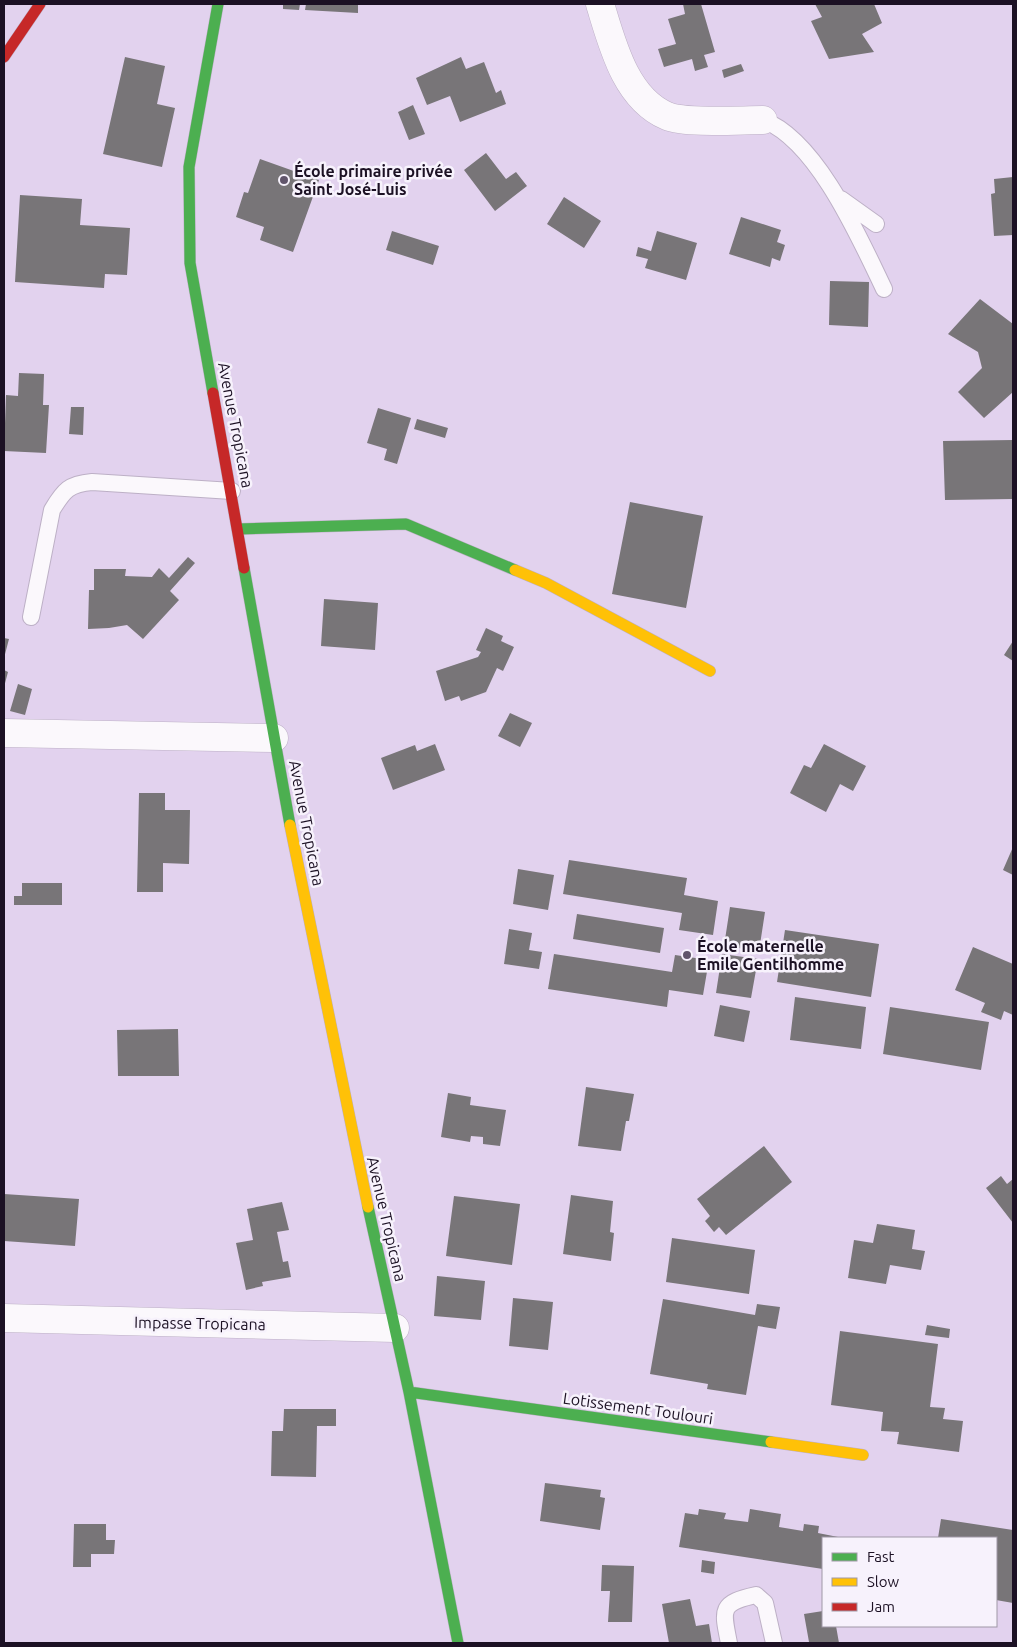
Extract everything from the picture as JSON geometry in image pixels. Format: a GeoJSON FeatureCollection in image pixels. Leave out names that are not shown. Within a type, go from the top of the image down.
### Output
{"type":"FeatureCollection","features":[{"type":"Feature","properties":{"kind":"street"},"geometry":{"type":"LineString","coordinates":[[4,57],[40,4]]}},
{"type":"Feature","properties":{"kind":"street","name":"Avenue Tropicana"},"geometry":{"type":"LineString","coordinates":[[218,4],[189,167],[190,263],[232,491],[274,738],[355,1150],[409,1392],[458,1643]]}},
{"type":"Feature","properties":{"kind":"street"},"geometry":{"type":"LineString","coordinates":[[600,4],[614,51],[627,79],[648,102],[667,116],[688,120],[763,120]]}},
{"type":"Feature","properties":{"kind":"street"},"geometry":{"type":"LineString","coordinates":[[238,529],[406,524],[546,583],[710,672]]}},
{"type":"Feature","properties":{"kind":"street"},"geometry":{"type":"LineString","coordinates":[[4,732],[274,738]]}},
{"type":"Feature","properties":{"kind":"street","name":"Impasse Tropicana"},"geometry":{"type":"LineString","coordinates":[[4,1318],[395,1328]]}},
{"type":"Feature","properties":{"kind":"street","name":"Lotissement Toulouri"},"geometry":{"type":"LineString","coordinates":[[409,1392],[863,1455]]}},
{"type":"Feature","properties":{"kind":"lane"},"geometry":{"type":"LineString","coordinates":[[763,120],[777,125],[793,137],[839,198],[884,289]]}},
{"type":"Feature","properties":{"kind":"lane"},"geometry":{"type":"LineString","coordinates":[[839,198],[876,224]]}},
{"type":"Feature","properties":{"kind":"lane"},"geometry":{"type":"LineString","coordinates":[[31,617],[52,510],[61,496],[74,484],[92,482],[232,491]]}},
{"type":"Feature","properties":{"kind":"lane"},"geometry":{"type":"LineString","coordinates":[[729,1643],[723,1616],[727,1605],[734,1600],[756,1595],[765,1603],[774,1643]]}},
{"type":"Feature","properties":{"kind":"building"},"geometry":{"type":"Polygon","coordinates":[[[283,4],[300,4],[299,10],[283,9],[283,4]]]}},
{"type":"Feature","properties":{"kind":"building"},"geometry":{"type":"Polygon","coordinates":[[[306,4],[358,4],[358,13],[305,10],[306,4]]]}},
{"type":"Feature","properties":{"kind":"building"},"geometry":{"type":"Polygon","coordinates":[[[683,4],[701,4],[715,52],[704,55],[708,67],[695,71],[692,59],[664,67],[658,49],[676,44],[668,19],[685,14],[683,4]]]}},
{"type":"Feature","properties":{"kind":"building"},"geometry":{"type":"Polygon","coordinates":[[[815,4],[874,4],[882,23],[862,34],[874,52],[829,59],[811,21],[822,17],[815,4]]]}},
{"type":"Feature","properties":{"kind":"building"},"geometry":{"type":"Polygon","coordinates":[[[125,57],[165,66],[157,104],[175,108],[162,167],[103,154],[125,57]]]}},
{"type":"Feature","properties":{"kind":"building"},"geometry":{"type":"Polygon","coordinates":[[[461,57],[466,69],[484,62],[496,93],[501,90],[506,104],[460,122],[450,96],[427,105],[416,78],[461,57]]]}},
{"type":"Feature","properties":{"kind":"building"},"geometry":{"type":"Polygon","coordinates":[[[741,64],[744,71],[724,78],[722,70],[741,64]]]}},
{"type":"Feature","properties":{"kind":"building"},"geometry":{"type":"Polygon","coordinates":[[[413,105],[425,134],[409,140],[398,112],[413,105]]]}},
{"type":"Feature","properties":{"kind":"building"},"geometry":{"type":"Polygon","coordinates":[[[486,153],[506,179],[516,172],[527,186],[495,211],[464,170],[486,153]]]}},
{"type":"Feature","properties":{"kind":"building"},"geometry":{"type":"Polygon","coordinates":[[[260,159],[319,180],[293,252],[260,240],[264,227],[236,217],[244,192],[248,193],[260,159]]]}},
{"type":"Feature","properties":{"kind":"building"},"geometry":{"type":"Polygon","coordinates":[[[1013,177],[1013,235],[994,236],[991,194],[995,193],[994,179],[1013,177]]]}},
{"type":"Feature","properties":{"kind":"building"},"geometry":{"type":"Polygon","coordinates":[[[20,195],[82,199],[80,225],[130,228],[127,275],[105,274],[104,288],[15,282],[20,195]]]}},
{"type":"Feature","properties":{"kind":"building"},"geometry":{"type":"Polygon","coordinates":[[[564,197],[601,221],[584,248],[547,224],[564,197]]]}},
{"type":"Feature","properties":{"kind":"building"},"geometry":{"type":"Polygon","coordinates":[[[741,217],[781,230],[777,242],[785,245],[780,261],[772,258],[770,267],[729,254],[741,217]]]}},
{"type":"Feature","properties":{"kind":"building"},"geometry":{"type":"Polygon","coordinates":[[[392,231],[439,246],[433,265],[386,250],[392,231]]]}},
{"type":"Feature","properties":{"kind":"building"},"geometry":{"type":"Polygon","coordinates":[[[657,231],[697,243],[686,280],[645,268],[648,259],[636,256],[638,247],[651,251],[657,231]]]}},
{"type":"Feature","properties":{"kind":"building"},"geometry":{"type":"Polygon","coordinates":[[[830,281],[869,282],[868,327],[829,325],[830,281]]]}},
{"type":"Feature","properties":{"kind":"building"},"geometry":{"type":"Polygon","coordinates":[[[980,299],[1013,324],[1013,392],[984,418],[958,392],[982,368],[978,352],[948,334],[980,299]]]}},
{"type":"Feature","properties":{"kind":"building"},"geometry":{"type":"Polygon","coordinates":[[[19,373],[44,374],[43,405],[49,405],[46,453],[4,451],[6,395],[18,396],[19,373]]]}},
{"type":"Feature","properties":{"kind":"building"},"geometry":{"type":"Polygon","coordinates":[[[71,407],[84,407],[83,435],[69,434],[71,407]]]}},
{"type":"Feature","properties":{"kind":"building"},"geometry":{"type":"Polygon","coordinates":[[[378,408],[411,418],[397,464],[384,460],[387,449],[367,443],[378,408]]]}},
{"type":"Feature","properties":{"kind":"building"},"geometry":{"type":"Polygon","coordinates":[[[417,419],[448,428],[445,438],[414,429],[417,419]]]}},
{"type":"Feature","properties":{"kind":"building"},"geometry":{"type":"Polygon","coordinates":[[[1013,440],[1013,499],[945,500],[943,441],[1013,440]]]}},
{"type":"Feature","properties":{"kind":"building"},"geometry":{"type":"Polygon","coordinates":[[[630,502],[703,516],[686,608],[612,594],[630,502]]]}},
{"type":"Feature","properties":{"kind":"building"},"geometry":{"type":"Polygon","coordinates":[[[188,557],[195,563],[170,591],[179,600],[143,639],[127,625],[88,629],[89,590],[94,590],[94,569],[126,569],[125,576],[152,577],[159,568],[169,578],[188,557]]]}},
{"type":"Feature","properties":{"kind":"building"},"geometry":{"type":"Polygon","coordinates":[[[324,599],[378,603],[375,650],[321,646],[324,599]]]}},
{"type":"Feature","properties":{"kind":"building"},"geometry":{"type":"Polygon","coordinates":[[[486,628],[503,636],[501,641],[514,647],[503,671],[497,668],[486,692],[461,701],[459,696],[445,701],[436,671],[478,657],[481,652],[476,650],[486,628]]]}},
{"type":"Feature","properties":{"kind":"building"},"geometry":{"type":"Polygon","coordinates":[[[4,638],[9,639],[4,658],[4,638]]]}},
{"type":"Feature","properties":{"kind":"building"},"geometry":{"type":"Polygon","coordinates":[[[1013,641],[1013,661],[1004,655],[1013,641]]]}},
{"type":"Feature","properties":{"kind":"building"},"geometry":{"type":"Polygon","coordinates":[[[4,670],[8,672],[4,687],[4,670]]]}},
{"type":"Feature","properties":{"kind":"building"},"geometry":{"type":"Polygon","coordinates":[[[18,684],[32,689],[25,715],[10,711],[18,684]]]}},
{"type":"Feature","properties":{"kind":"building"},"geometry":{"type":"Polygon","coordinates":[[[510,713],[532,723],[520,747],[498,736],[510,713]]]}},
{"type":"Feature","properties":{"kind":"building"},"geometry":{"type":"Polygon","coordinates":[[[435,744],[445,770],[393,790],[381,758],[415,745],[417,751],[435,744]]]}},
{"type":"Feature","properties":{"kind":"building"},"geometry":{"type":"Polygon","coordinates":[[[824,744],[866,766],[853,791],[840,784],[826,812],[790,793],[804,765],[811,768],[824,744]]]}},
{"type":"Feature","properties":{"kind":"building"},"geometry":{"type":"Polygon","coordinates":[[[139,793],[165,793],[165,810],[190,810],[189,864],[163,863],[163,892],[137,892],[139,793]]]}},
{"type":"Feature","properties":{"kind":"building"},"geometry":{"type":"Polygon","coordinates":[[[1013,847],[1013,875],[1003,870],[1013,847]]]}},
{"type":"Feature","properties":{"kind":"building"},"geometry":{"type":"Polygon","coordinates":[[[569,860],[687,878],[684,895],[718,901],[713,935],[679,930],[682,913],[563,894],[569,860]]]}},
{"type":"Feature","properties":{"kind":"building"},"geometry":{"type":"Polygon","coordinates":[[[518,869],[554,875],[548,910],[513,904],[518,869]]]}},
{"type":"Feature","properties":{"kind":"building"},"geometry":{"type":"Polygon","coordinates":[[[22,883],[62,883],[62,905],[14,905],[14,896],[22,896],[22,883]]]}},
{"type":"Feature","properties":{"kind":"building"},"geometry":{"type":"Polygon","coordinates":[[[730,907],[765,912],[759,951],[724,946],[730,907]]]}},
{"type":"Feature","properties":{"kind":"building"},"geometry":{"type":"Polygon","coordinates":[[[577,914],[664,928],[660,953],[573,939],[577,914]]]}},
{"type":"Feature","properties":{"kind":"building"},"geometry":{"type":"Polygon","coordinates":[[[509,929],[532,933],[529,950],[542,952],[539,969],[504,964],[509,929]]]}},
{"type":"Feature","properties":{"kind":"building"},"geometry":{"type":"Polygon","coordinates":[[[785,930],[879,944],[871,997],[777,982],[785,930]]]}},
{"type":"Feature","properties":{"kind":"building"},"geometry":{"type":"Polygon","coordinates":[[[973,947],[1013,964],[1013,1015],[1004,1011],[1001,1020],[981,1012],[985,1003],[955,990],[973,947]]]}},
{"type":"Feature","properties":{"kind":"building"},"geometry":{"type":"Polygon","coordinates":[[[554,954],[672,972],[675,955],[709,960],[703,995],[669,990],[667,1007],[548,989],[554,954]]]}},
{"type":"Feature","properties":{"kind":"building"},"geometry":{"type":"Polygon","coordinates":[[[722,954],[758,959],[751,998],[716,993],[722,954]]]}},
{"type":"Feature","properties":{"kind":"building"},"geometry":{"type":"Polygon","coordinates":[[[795,997],[866,1007],[861,1049],[790,1040],[795,997]]]}},
{"type":"Feature","properties":{"kind":"building"},"geometry":{"type":"Polygon","coordinates":[[[720,1005],[750,1011],[744,1042],[714,1036],[720,1005]]]}},
{"type":"Feature","properties":{"kind":"building"},"geometry":{"type":"Polygon","coordinates":[[[890,1007],[989,1022],[981,1070],[883,1054],[890,1007]]]}},
{"type":"Feature","properties":{"kind":"building"},"geometry":{"type":"Polygon","coordinates":[[[178,1029],[179,1076],[118,1076],[117,1030],[178,1029]]]}},
{"type":"Feature","properties":{"kind":"building"},"geometry":{"type":"Polygon","coordinates":[[[586,1087],[634,1094],[629,1121],[626,1121],[621,1151],[578,1146],[586,1087]]]}},
{"type":"Feature","properties":{"kind":"building"},"geometry":{"type":"Polygon","coordinates":[[[448,1093],[471,1097],[470,1105],[506,1110],[500,1146],[483,1144],[483,1137],[471,1136],[470,1142],[441,1137],[448,1093]]]}},
{"type":"Feature","properties":{"kind":"building"},"geometry":{"type":"Polygon","coordinates":[[[764,1146],[792,1182],[726,1235],[719,1227],[714,1232],[705,1221],[710,1216],[697,1199],[764,1146]]]}},
{"type":"Feature","properties":{"kind":"building"},"geometry":{"type":"Polygon","coordinates":[[[1001,1176],[1007,1184],[1013,1179],[1013,1223],[986,1188],[1001,1176]]]}},
{"type":"Feature","properties":{"kind":"building"},"geometry":{"type":"Polygon","coordinates":[[[4,1194],[79,1199],[75,1246],[4,1241],[4,1194]]]}},
{"type":"Feature","properties":{"kind":"building"},"geometry":{"type":"Polygon","coordinates":[[[571,1195],[613,1201],[610,1232],[614,1233],[611,1261],[563,1254],[571,1195]]]}},
{"type":"Feature","properties":{"kind":"building"},"geometry":{"type":"Polygon","coordinates":[[[454,1196],[520,1204],[512,1265],[446,1256],[454,1196]]]}},
{"type":"Feature","properties":{"kind":"building"},"geometry":{"type":"Polygon","coordinates":[[[282,1202],[289,1230],[277,1232],[283,1262],[288,1261],[291,1277],[262,1282],[263,1286],[246,1290],[236,1243],[253,1240],[247,1209],[282,1202]]]}},
{"type":"Feature","properties":{"kind":"building"},"geometry":{"type":"Polygon","coordinates":[[[877,1224],[915,1230],[912,1249],[925,1251],[921,1270],[890,1265],[886,1284],[848,1278],[854,1240],[873,1243],[877,1224]]]}},
{"type":"Feature","properties":{"kind":"building"},"geometry":{"type":"Polygon","coordinates":[[[672,1238],[755,1250],[749,1294],[666,1282],[672,1238]]]}},
{"type":"Feature","properties":{"kind":"building"},"geometry":{"type":"Polygon","coordinates":[[[437,1276],[485,1281],[481,1320],[434,1316],[437,1276]]]}},
{"type":"Feature","properties":{"kind":"building"},"geometry":{"type":"Polygon","coordinates":[[[513,1298],[553,1302],[548,1350],[509,1346],[513,1298]]]}},
{"type":"Feature","properties":{"kind":"building"},"geometry":{"type":"Polygon","coordinates":[[[663,1299],[755,1315],[757,1304],[780,1307],[776,1329],[758,1326],[746,1395],[707,1389],[708,1384],[650,1374],[663,1299]]]}},
{"type":"Feature","properties":{"kind":"building"},"geometry":{"type":"Polygon","coordinates":[[[927,1325],[950,1329],[949,1338],[925,1335],[927,1325]]]}},
{"type":"Feature","properties":{"kind":"building"},"geometry":{"type":"Polygon","coordinates":[[[840,1331],[938,1344],[930,1407],[945,1408],[943,1419],[963,1421],[959,1452],[897,1444],[899,1432],[881,1431],[883,1412],[831,1405],[840,1331]]]}},
{"type":"Feature","properties":{"kind":"building"},"geometry":{"type":"Polygon","coordinates":[[[284,1409],[336,1409],[336,1426],[317,1426],[316,1477],[271,1476],[272,1431],[283,1431],[284,1409]]]}},
{"type":"Feature","properties":{"kind":"building"},"geometry":{"type":"Polygon","coordinates":[[[545,1483],[601,1490],[600,1497],[605,1498],[600,1530],[540,1521],[545,1483]]]}},
{"type":"Feature","properties":{"kind":"building"},"geometry":{"type":"Polygon","coordinates":[[[699,1509],[726,1513],[724,1519],[748,1522],[750,1509],[781,1514],[779,1527],[803,1531],[804,1524],[819,1526],[818,1533],[838,1537],[822,1537],[822,1569],[679,1547],[685,1513],[698,1515],[699,1509]]]}},
{"type":"Feature","properties":{"kind":"building"},"geometry":{"type":"Polygon","coordinates":[[[941,1519],[1013,1530],[1013,1603],[997,1600],[997,1537],[938,1537],[941,1519]]]}},
{"type":"Feature","properties":{"kind":"building"},"geometry":{"type":"Polygon","coordinates":[[[74,1524],[106,1524],[106,1540],[115,1540],[114,1554],[91,1554],[91,1567],[73,1567],[74,1524]]]}},
{"type":"Feature","properties":{"kind":"building"},"geometry":{"type":"Polygon","coordinates":[[[702,1560],[715,1562],[714,1574],[701,1572],[702,1560]]]}},
{"type":"Feature","properties":{"kind":"building"},"geometry":{"type":"Polygon","coordinates":[[[602,1565],[634,1566],[632,1622],[608,1622],[610,1591],[601,1591],[602,1565]]]}},
{"type":"Feature","properties":{"kind":"building"},"geometry":{"type":"Polygon","coordinates":[[[690,1599],[696,1626],[709,1624],[712,1643],[669,1643],[662,1604],[690,1599]]]}},
{"type":"Feature","properties":{"kind":"building"},"geometry":{"type":"Polygon","coordinates":[[[822,1611],[822,1627],[836,1627],[839,1643],[805,1643],[809,1642],[804,1614],[822,1611]]]}},
{"type":"Feature","properties":{"kind":"traffic: fast"},"geometry":{"type":"LineString","coordinates":[[213,393],[190,263],[189,167],[218,4]]}},
{"type":"Feature","properties":{"kind":"traffic: fast"},"geometry":{"type":"LineString","coordinates":[[238,529],[406,524],[515,570]]}},
{"type":"Feature","properties":{"kind":"traffic: fast"},"geometry":{"type":"LineString","coordinates":[[244,568],[290,825]]}},
{"type":"Feature","properties":{"kind":"traffic: fast"},"geometry":{"type":"LineString","coordinates":[[368,1207],[409,1392],[458,1643]]}},
{"type":"Feature","properties":{"kind":"traffic: fast"},"geometry":{"type":"LineString","coordinates":[[409,1392],[771,1442]]}},
{"type":"Feature","properties":{"kind":"traffic: slow"},"geometry":{"type":"LineString","coordinates":[[515,570],[546,583],[710,671]]}},
{"type":"Feature","properties":{"kind":"traffic: slow"},"geometry":{"type":"LineString","coordinates":[[290,825],[368,1207]]}},
{"type":"Feature","properties":{"kind":"traffic: slow"},"geometry":{"type":"LineString","coordinates":[[771,1442],[863,1455]]}},
{"type":"Feature","properties":{"kind":"traffic: jam"},"geometry":{"type":"LineString","coordinates":[[4,57],[40,4]]}},
{"type":"Feature","properties":{"kind":"traffic: jam"},"geometry":{"type":"LineString","coordinates":[[213,393],[244,568]]}},
{"type":"Feature","properties":{"kind":"place","name":"École primaire privée Saint José-Luis"},"geometry":{"type":"Point","coordinates":[284,180]}},
{"type":"Feature","properties":{"kind":"place","name":"École maternelle Emile Gentilhomme"},"geometry":{"type":"Point","coordinates":[687,955]}}]}
